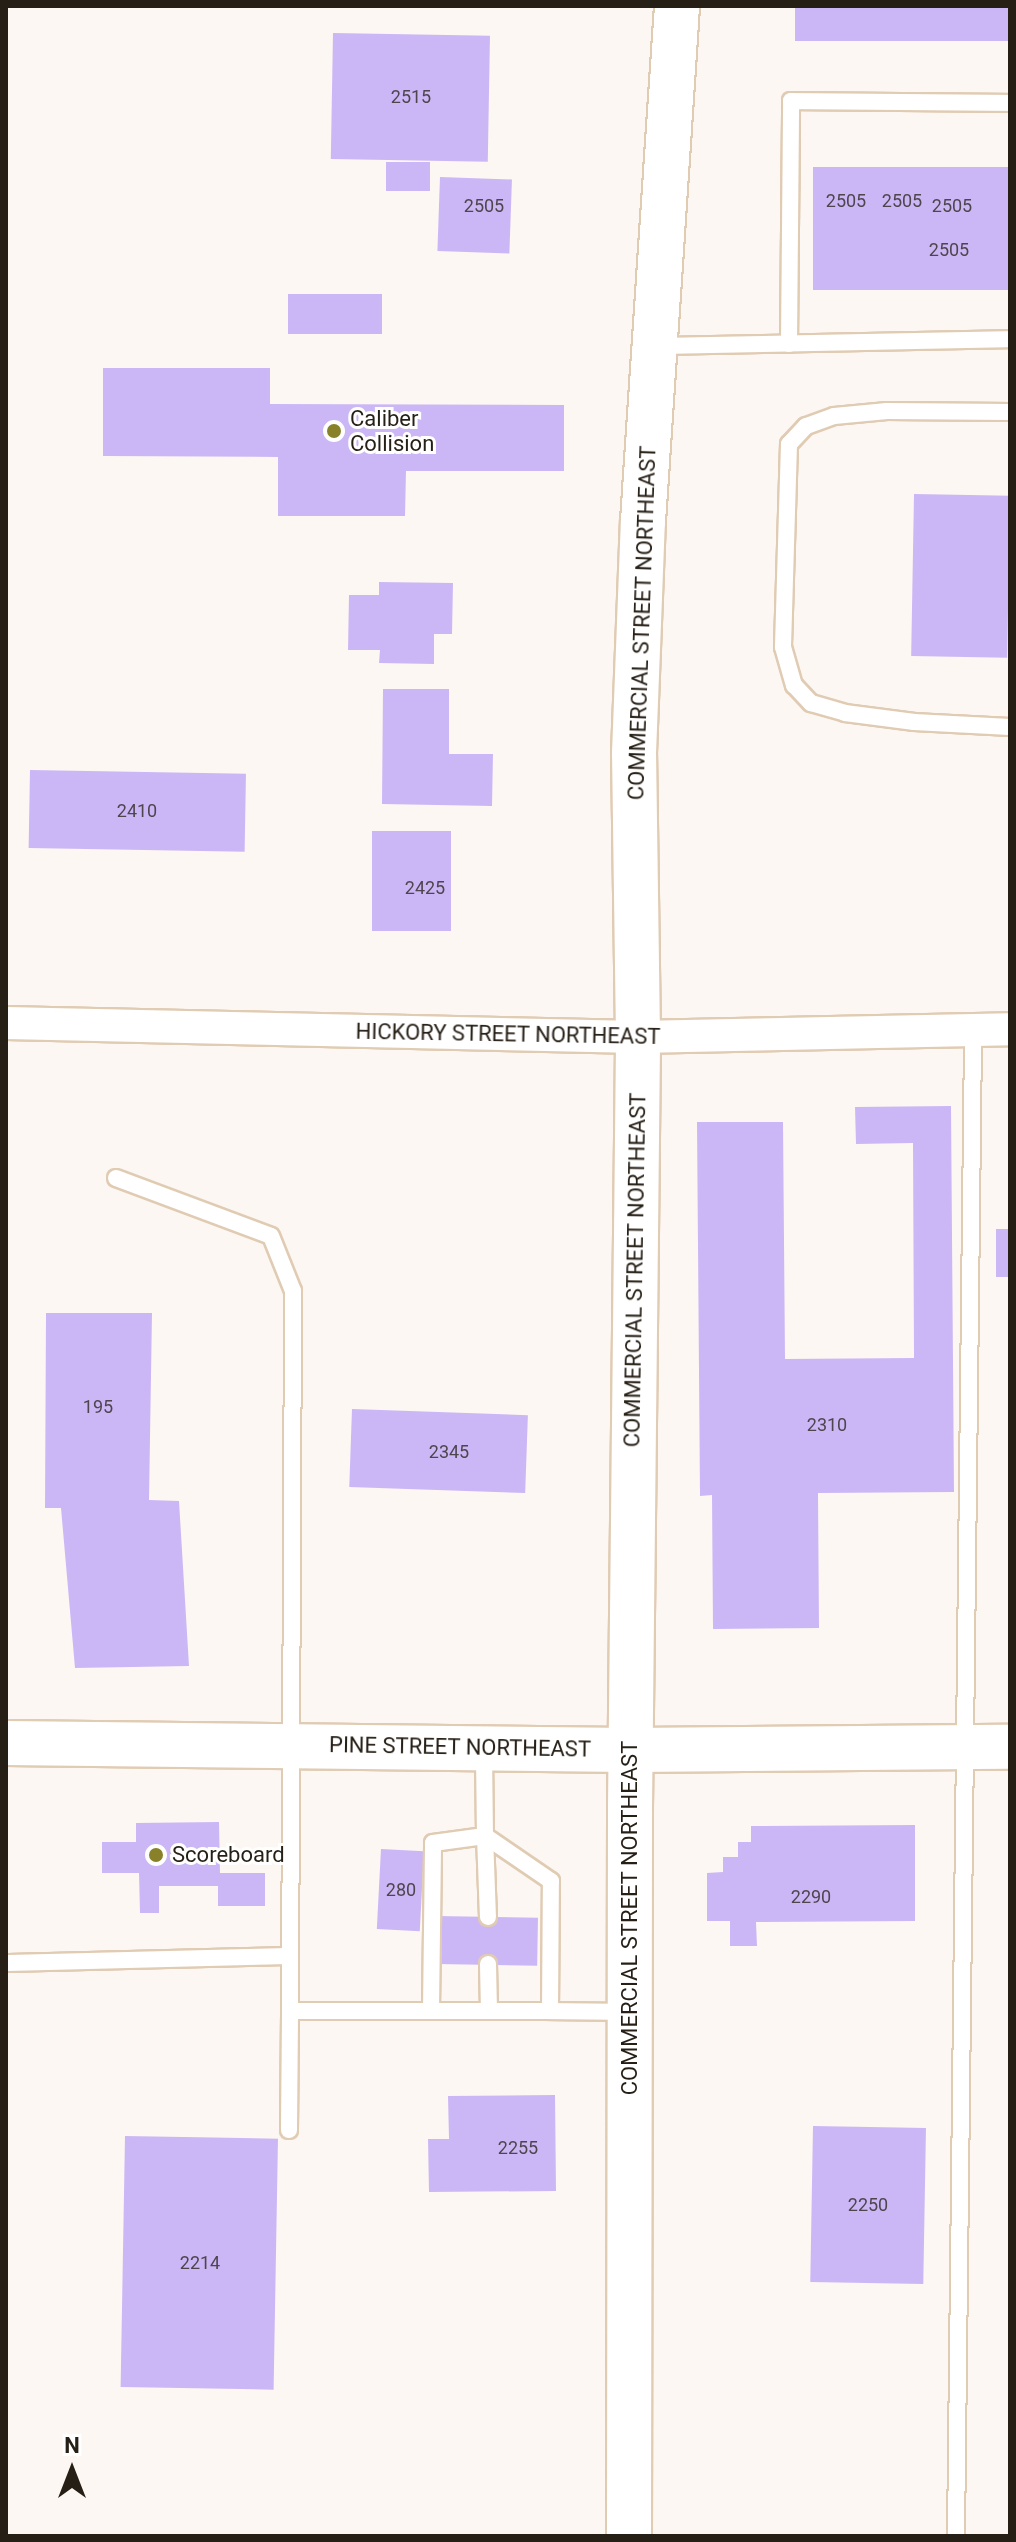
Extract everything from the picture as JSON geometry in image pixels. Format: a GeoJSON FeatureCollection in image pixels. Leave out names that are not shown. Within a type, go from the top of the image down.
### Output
{"type":"FeatureCollection","features":[{"type":"Feature","properties":{"kind":"main road","name":"COMMERCIAL STREET NORTHEAST"},"geometry":{"type":"LineString","coordinates":[[629,2536],[630,1750],[638,1037],[634,753],[655,346],[677,6]]}},
{"type":"Feature","properties":{"kind":"main road","name":"PINE STREET NORTHEAST"},"geometry":{"type":"LineString","coordinates":[[6,1743],[289,1743],[630,1750],[1010,1747]]}},
{"type":"Feature","properties":{"kind":"street","name":"HICKORY STREET NORTHEAST"},"geometry":{"type":"LineString","coordinates":[[6,1023],[638,1037],[1010,1029]]}},
{"type":"Feature","properties":{"kind":"lane"},"geometry":{"type":"LineString","coordinates":[[789,344],[791,101],[1010,103]]}},
{"type":"Feature","properties":{"kind":"lane"},"geometry":{"type":"LineString","coordinates":[[655,346],[1010,339]]}},
{"type":"Feature","properties":{"kind":"lane"},"geometry":{"type":"LineString","coordinates":[[1010,412],[887,411],[834,416],[806,426],[789,444],[783,647],[794,685],[811,703],[845,713],[914,722],[1010,727]]}},
{"type":"Feature","properties":{"kind":"lane"},"geometry":{"type":"LineString","coordinates":[[956,2536],[973,1030]]}},
{"type":"Feature","properties":{"kind":"lane"},"geometry":{"type":"LineString","coordinates":[[116,1178],[271,1236],[293,1291],[289,2130]]}},
{"type":"Feature","properties":{"kind":"lane"},"geometry":{"type":"LineString","coordinates":[[484,1747],[488,1917]]}},
{"type":"Feature","properties":{"kind":"lane"},"geometry":{"type":"LineString","coordinates":[[431,2011],[433,1843],[485,1836],[551,1881],[550,2011]]}},
{"type":"Feature","properties":{"kind":"lane"},"geometry":{"type":"LineString","coordinates":[[6,1963],[290,1956]]}},
{"type":"Feature","properties":{"kind":"lane"},"geometry":{"type":"LineString","coordinates":[[488,1964],[489,2011]]}},
{"type":"Feature","properties":{"kind":"lane"},"geometry":{"type":"LineString","coordinates":[[290,2011],[629,2012]]}},
{"type":"Feature","properties":{"kind":"building"},"geometry":{"type":"Polygon","coordinates":[[[795,6],[1010,6],[1010,41],[795,41],[795,6]]]}},
{"type":"Feature","properties":{"kind":"building"},"geometry":{"type":"Polygon","coordinates":[[[333,33],[490,36],[488,162],[331,159],[333,33]]]}},
{"type":"Feature","properties":{"kind":"building"},"geometry":{"type":"Polygon","coordinates":[[[386,162],[430,162],[430,191],[386,191],[386,162]]]}},
{"type":"Feature","properties":{"kind":"building"},"geometry":{"type":"Polygon","coordinates":[[[813,167],[1010,167],[1010,290],[813,290],[813,167]]]}},
{"type":"Feature","properties":{"kind":"building"},"geometry":{"type":"Polygon","coordinates":[[[440,177],[512,180],[509,253],[437,251],[440,177]]]}},
{"type":"Feature","properties":{"kind":"building"},"geometry":{"type":"Polygon","coordinates":[[[288,294],[382,294],[382,334],[288,334],[288,294]]]}},
{"type":"Feature","properties":{"kind":"building","name":"Caliber Collision"},"geometry":{"type":"Polygon","coordinates":[[[103,368],[270,368],[270,404],[564,405],[564,471],[406,471],[405,516],[278,516],[278,457],[103,456],[103,368]]]}},
{"type":"Feature","properties":{"kind":"building"},"geometry":{"type":"Polygon","coordinates":[[[914,494],[1010,496],[1007,658],[911,656],[914,494]]]}},
{"type":"Feature","properties":{"kind":"building"},"geometry":{"type":"Polygon","coordinates":[[[379,582],[453,583],[452,634],[434,634],[434,664],[379,663],[380,650],[348,650],[349,595],[379,595],[379,582]]]}},
{"type":"Feature","properties":{"kind":"building"},"geometry":{"type":"Polygon","coordinates":[[[383,689],[449,689],[449,754],[493,754],[492,806],[382,804],[383,689]]]}},
{"type":"Feature","properties":{"kind":"building"},"geometry":{"type":"Polygon","coordinates":[[[30,770],[246,774],[245,852],[29,848],[30,770]]]}},
{"type":"Feature","properties":{"kind":"building"},"geometry":{"type":"Polygon","coordinates":[[[372,831],[451,831],[451,931],[372,931],[372,831]]]}},
{"type":"Feature","properties":{"kind":"building"},"geometry":{"type":"Polygon","coordinates":[[[951,1106],[954,1492],[818,1493],[819,1628],[713,1629],[712,1495],[700,1496],[697,1122],[783,1122],[785,1359],[914,1358],[913,1143],[856,1144],[855,1107],[951,1106]]]}},
{"type":"Feature","properties":{"kind":"building"},"geometry":{"type":"Polygon","coordinates":[[[996,1229],[1010,1229],[1010,1277],[996,1277],[996,1229]]]}},
{"type":"Feature","properties":{"kind":"building"},"geometry":{"type":"Polygon","coordinates":[[[46,1313],[152,1313],[149,1500],[179,1501],[189,1666],[75,1668],[61,1508],[45,1508],[46,1313]]]}},
{"type":"Feature","properties":{"kind":"building"},"geometry":{"type":"Polygon","coordinates":[[[352,1409],[528,1415],[525,1493],[349,1487],[352,1409]]]}},
{"type":"Feature","properties":{"kind":"building"},"geometry":{"type":"Polygon","coordinates":[[[219,1822],[220,1873],[265,1873],[265,1906],[218,1906],[218,1886],[159,1886],[159,1913],[140,1913],[139,1873],[102,1873],[102,1842],[136,1842],[136,1823],[219,1822]]]}},
{"type":"Feature","properties":{"kind":"building"},"geometry":{"type":"Polygon","coordinates":[[[915,1825],[915,1921],[756,1922],[757,1946],[730,1946],[730,1921],[707,1921],[707,1873],[723,1872],[723,1857],[738,1857],[738,1842],[751,1842],[751,1826],[915,1825]]]}},
{"type":"Feature","properties":{"kind":"building"},"geometry":{"type":"Polygon","coordinates":[[[381,1849],[424,1851],[420,1931],[377,1929],[381,1849]]]}},
{"type":"Feature","properties":{"kind":"building"},"geometry":{"type":"Polygon","coordinates":[[[437,1916],[538,1918],[537,1966],[436,1964],[437,1916]]]}},
{"type":"Feature","properties":{"kind":"building"},"geometry":{"type":"Polygon","coordinates":[[[555,2095],[556,2191],[429,2192],[428,2139],[449,2139],[448,2096],[555,2095]]]}},
{"type":"Feature","properties":{"kind":"building"},"geometry":{"type":"Polygon","coordinates":[[[813,2126],[926,2128],[923,2284],[810,2282],[813,2126]]]}},
{"type":"Feature","properties":{"kind":"building"},"geometry":{"type":"Polygon","coordinates":[[[125,2136],[278,2139],[274,2390],[121,2387],[125,2136]]]}},
{"type":"Feature","properties":{"kind":"place","name":"Caliber Collision"},"geometry":{"type":"Point","coordinates":[334,431]}},
{"type":"Feature","properties":{"kind":"place","name":"Scoreboard"},"geometry":{"type":"Point","coordinates":[156,1855]}}]}
